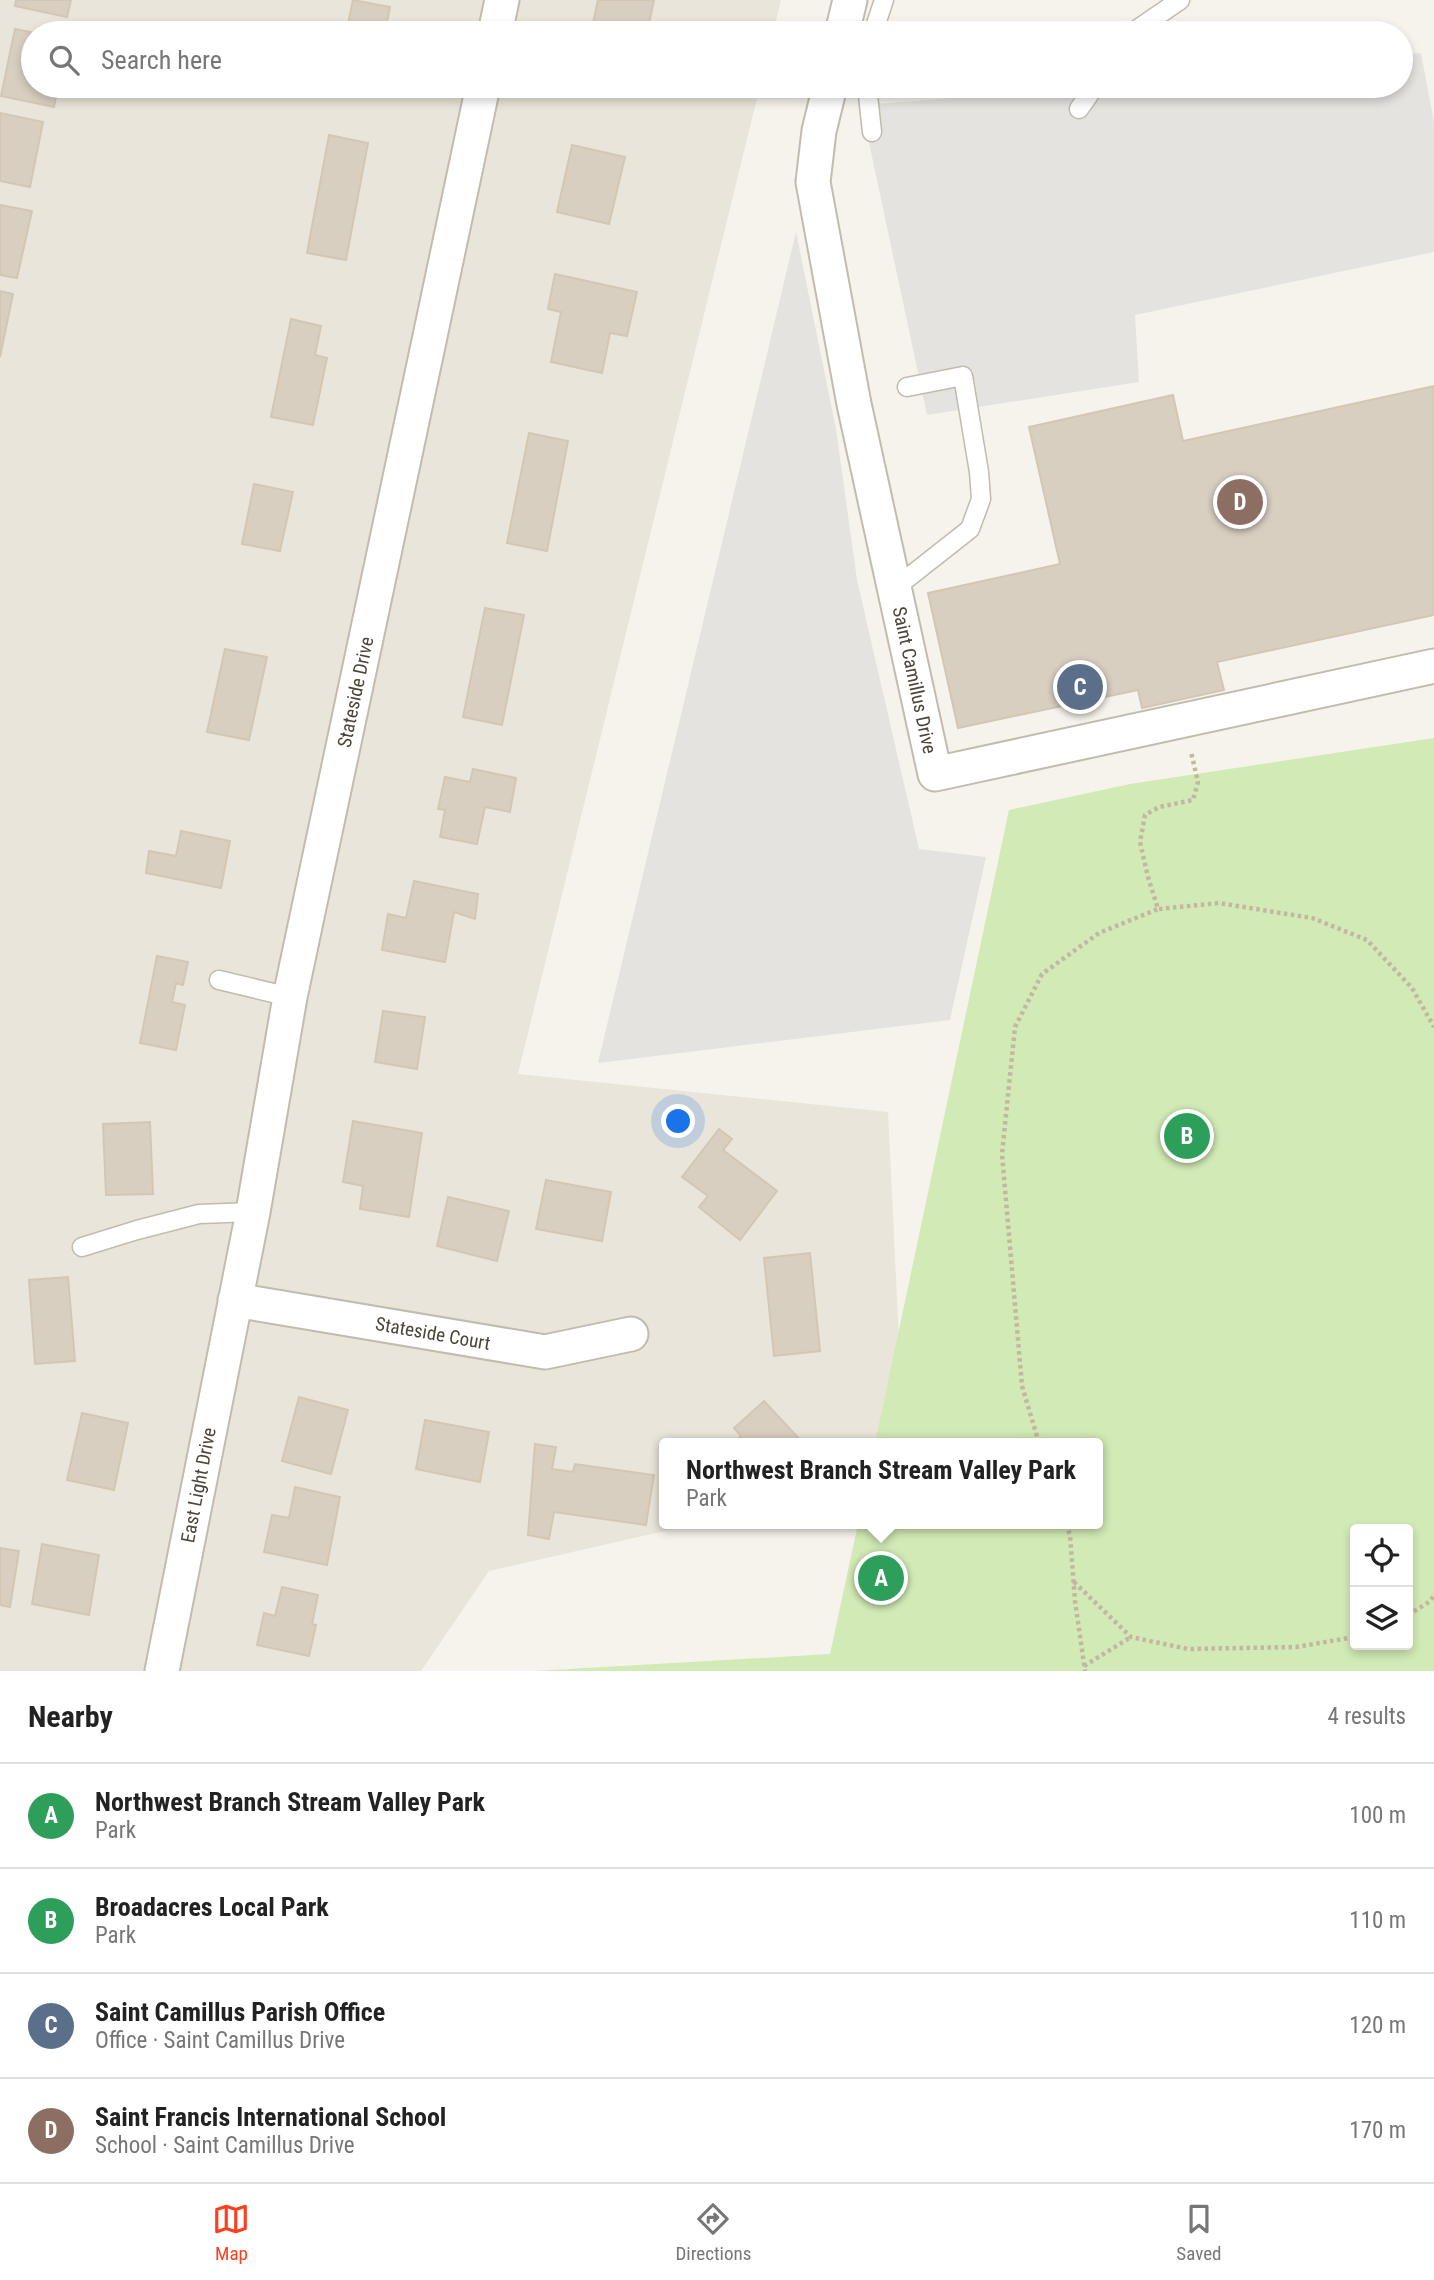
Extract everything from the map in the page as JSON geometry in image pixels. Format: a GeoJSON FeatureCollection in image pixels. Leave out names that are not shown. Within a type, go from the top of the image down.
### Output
{"type":"FeatureCollection","features":[{"type":"Feature","properties":{"kind":"street"},"geometry":{"type":"LineString","coordinates":[[498,21],[502,0]]}},
{"type":"Feature","properties":{"kind":"street"},"geometry":{"type":"LineString","coordinates":[[845,21],[850,0]]}},
{"type":"Feature","properties":{"kind":"street","name":"Stateside Drive"},"geometry":{"type":"LineString","coordinates":[[235,1300],[290,997],[480,98]]}},
{"type":"Feature","properties":{"kind":"street","name":"Saint Camillus Drive"},"geometry":{"type":"LineString","coordinates":[[827,98],[819,131],[813,182],[854,404],[935,774],[1434,666]]}},
{"type":"Feature","properties":{"kind":"street","name":"Stateside Court"},"geometry":{"type":"LineString","coordinates":[[235,1300],[545,1352],[631,1334]]}},
{"type":"Feature","properties":{"kind":"street","name":"East Light Drive"},"geometry":{"type":"LineString","coordinates":[[162,1671],[235,1300]]}},
{"type":"Feature","properties":{"kind":"lane"},"geometry":{"type":"LineString","coordinates":[[850,0],[856,21]]}},
{"type":"Feature","properties":{"kind":"lane"},"geometry":{"type":"LineString","coordinates":[[877,21],[884,0]]}},
{"type":"Feature","properties":{"kind":"lane"},"geometry":{"type":"LineString","coordinates":[[1149,21],[1180,0]]}},
{"type":"Feature","properties":{"kind":"lane"},"geometry":{"type":"LineString","coordinates":[[868,98],[872,132]]}},
{"type":"Feature","properties":{"kind":"lane"},"geometry":{"type":"LineString","coordinates":[[1079,108],[1086,98]]}},
{"type":"Feature","properties":{"kind":"lane"},"geometry":{"type":"LineString","coordinates":[[895,588],[970,529],[981,499],[963,376],[907,387]]}},
{"type":"Feature","properties":{"kind":"lane"},"geometry":{"type":"LineString","coordinates":[[219,980],[290,997]]}},
{"type":"Feature","properties":{"kind":"lane"},"geometry":{"type":"LineString","coordinates":[[82,1247],[199,1214],[253,1212]]}},
{"type":"Feature","properties":{"kind":"path"},"geometry":{"type":"LineString","coordinates":[[1158,909],[1140,842],[1144,816],[1159,807],[1193,800],[1198,782],[1189,741]]}},
{"type":"Feature","properties":{"kind":"path"},"geometry":{"type":"LineString","coordinates":[[1038,1438],[1022,1386],[1002,1154],[1015,1027],[1042,974],[1099,933],[1158,909],[1219,903],[1312,918],[1367,940],[1412,988],[1434,1027]]}},
{"type":"Feature","properties":{"kind":"path"},"geometry":{"type":"LineString","coordinates":[[1068,1529],[1085,1669],[1131,1637]]}},
{"type":"Feature","properties":{"kind":"path"},"geometry":{"type":"LineString","coordinates":[[1074,1582],[1131,1637],[1188,1649],[1296,1647],[1350,1638]]}},
{"type":"Feature","properties":{"kind":"path"},"geometry":{"type":"LineString","coordinates":[[1413,1612],[1434,1596]]}},
{"type":"Feature","properties":{"kind":"shaded area"},"geometry":{"type":"Polygon","coordinates":[[[0,0],[781,0],[776,21],[21,21],[21,98],[757,98],[518,1074],[888,1112],[904,1438],[659,1438],[659,1529],[673,1529],[489,1571],[421,1671],[0,1671],[0,0]]]}},
{"type":"Feature","properties":{"kind":"shaded area"},"geometry":{"type":"Polygon","coordinates":[[[1421,53],[1434,122],[1434,252],[1135,315],[1139,382],[927,415],[861,105],[954,98],[1413,98],[1413,54],[1421,53]]]}},
{"type":"Feature","properties":{"kind":"shaded area"},"geometry":{"type":"Polygon","coordinates":[[[796,232],[836,429],[857,580],[919,849],[986,857],[950,1020],[598,1063],[796,232]]]}},
{"type":"Feature","properties":{"kind":"green space"},"geometry":{"type":"Polygon","coordinates":[[[1434,738],[1434,1671],[535,1671],[830,1654],[857,1529],[1103,1529],[1103,1438],[876,1438],[1009,810],[1130,784],[1434,738]]]}},
{"type":"Feature","properties":{"kind":"building"},"geometry":{"type":"Polygon","coordinates":[[[16,0],[71,0],[67,17],[15,6],[16,0]]]}},
{"type":"Feature","properties":{"kind":"building"},"geometry":{"type":"Polygon","coordinates":[[[353,0],[390,7],[387,21],[349,21],[353,0]]]}},
{"type":"Feature","properties":{"kind":"building"},"geometry":{"type":"Polygon","coordinates":[[[598,0],[654,0],[650,21],[593,21],[598,0]]]}},
{"type":"Feature","properties":{"kind":"building"},"geometry":{"type":"Polygon","coordinates":[[[15,29],[21,30],[21,98],[56,98],[54,107],[1,96],[15,29]]]}},
{"type":"Feature","properties":{"kind":"building"},"geometry":{"type":"Polygon","coordinates":[[[0,113],[43,122],[30,187],[0,181],[0,113]]]}},
{"type":"Feature","properties":{"kind":"building"},"geometry":{"type":"Polygon","coordinates":[[[329,135],[368,143],[346,260],[307,253],[329,135]]]}},
{"type":"Feature","properties":{"kind":"building"},"geometry":{"type":"Polygon","coordinates":[[[572,145],[625,157],[609,224],[557,212],[572,145]]]}},
{"type":"Feature","properties":{"kind":"building"},"geometry":{"type":"Polygon","coordinates":[[[0,205],[32,211],[17,278],[0,275],[0,205]]]}},
{"type":"Feature","properties":{"kind":"building"},"geometry":{"type":"Polygon","coordinates":[[[555,274],[637,292],[627,336],[610,333],[602,373],[551,362],[561,312],[548,309],[555,274]]]}},
{"type":"Feature","properties":{"kind":"building"},"geometry":{"type":"Polygon","coordinates":[[[0,291],[13,294],[0,357],[0,291]]]}},
{"type":"Feature","properties":{"kind":"building"},"geometry":{"type":"Polygon","coordinates":[[[291,319],[321,326],[315,355],[327,358],[313,425],[271,417],[291,319]]]}},
{"type":"Feature","properties":{"kind":"building"},"geometry":{"type":"Polygon","coordinates":[[[1434,386],[1434,615],[1217,662],[1224,690],[1142,708],[1138,690],[958,728],[928,593],[1060,564],[1029,427],[1173,395],[1183,441],[1434,386]]]}},
{"type":"Feature","properties":{"kind":"building"},"geometry":{"type":"Polygon","coordinates":[[[529,433],[568,441],[547,551],[507,543],[529,433]]]}},
{"type":"Feature","properties":{"kind":"building"},"geometry":{"type":"Polygon","coordinates":[[[254,484],[293,492],[280,551],[242,544],[254,484]]]}},
{"type":"Feature","properties":{"kind":"building"},"geometry":{"type":"Polygon","coordinates":[[[485,608],[524,615],[502,725],[463,717],[485,608]]]}},
{"type":"Feature","properties":{"kind":"building"},"geometry":{"type":"Polygon","coordinates":[[[225,649],[267,657],[249,740],[207,732],[225,649]]]}},
{"type":"Feature","properties":{"kind":"building"},"geometry":{"type":"Polygon","coordinates":[[[473,769],[516,778],[510,812],[485,807],[477,844],[440,837],[445,810],[438,809],[445,777],[470,782],[473,769]]]}},
{"type":"Feature","properties":{"kind":"building"},"geometry":{"type":"Polygon","coordinates":[[[181,831],[230,841],[221,888],[146,873],[149,851],[176,856],[181,831]]]}},
{"type":"Feature","properties":{"kind":"building"},"geometry":{"type":"Polygon","coordinates":[[[414,881],[478,894],[475,919],[454,912],[445,962],[382,950],[388,914],[406,918],[414,881]]]}},
{"type":"Feature","properties":{"kind":"building"},"geometry":{"type":"Polygon","coordinates":[[[157,956],[188,962],[183,985],[176,983],[172,1002],[185,1005],[176,1050],[140,1043],[157,956]]]}},
{"type":"Feature","properties":{"kind":"building"},"geometry":{"type":"Polygon","coordinates":[[[383,1011],[425,1017],[417,1069],[375,1062],[383,1011]]]}},
{"type":"Feature","properties":{"kind":"building"},"geometry":{"type":"Polygon","coordinates":[[[353,1121],[422,1133],[409,1217],[360,1209],[363,1186],[343,1182],[353,1121]]]}},
{"type":"Feature","properties":{"kind":"building"},"geometry":{"type":"Polygon","coordinates":[[[150,1122],[153,1194],[106,1195],[103,1124],[150,1122]]]}},
{"type":"Feature","properties":{"kind":"building"},"geometry":{"type":"Polygon","coordinates":[[[719,1129],[732,1139],[723,1150],[777,1191],[740,1240],[699,1207],[708,1196],[682,1177],[719,1129]]]}},
{"type":"Feature","properties":{"kind":"building"},"geometry":{"type":"Polygon","coordinates":[[[546,1180],[611,1192],[602,1241],[536,1229],[546,1180]]]}},
{"type":"Feature","properties":{"kind":"building"},"geometry":{"type":"Polygon","coordinates":[[[448,1197],[509,1211],[497,1261],[437,1246],[448,1197]]]}},
{"type":"Feature","properties":{"kind":"building"},"geometry":{"type":"Polygon","coordinates":[[[810,1253],[820,1351],[774,1356],[764,1258],[810,1253]]]}},
{"type":"Feature","properties":{"kind":"building"},"geometry":{"type":"Polygon","coordinates":[[[68,1277],[75,1361],[35,1364],[29,1280],[68,1277]]]}},
{"type":"Feature","properties":{"kind":"building"},"geometry":{"type":"Polygon","coordinates":[[[299,1397],[348,1410],[331,1474],[282,1461],[299,1397]]]}},
{"type":"Feature","properties":{"kind":"building"},"geometry":{"type":"Polygon","coordinates":[[[764,1401],[798,1438],[739,1438],[741,1436],[734,1428],[764,1401]]]}},
{"type":"Feature","properties":{"kind":"building"},"geometry":{"type":"Polygon","coordinates":[[[82,1413],[128,1423],[114,1490],[67,1480],[82,1413]]]}},
{"type":"Feature","properties":{"kind":"building"},"geometry":{"type":"Polygon","coordinates":[[[425,1420],[489,1432],[480,1482],[416,1469],[425,1420]]]}},
{"type":"Feature","properties":{"kind":"building"},"geometry":{"type":"Polygon","coordinates":[[[535,1444],[556,1447],[552,1469],[573,1472],[575,1464],[654,1475],[646,1525],[554,1512],[549,1539],[528,1535],[535,1444]]]}},
{"type":"Feature","properties":{"kind":"building"},"geometry":{"type":"Polygon","coordinates":[[[295,1487],[340,1497],[327,1565],[264,1552],[272,1515],[289,1518],[295,1487]]]}},
{"type":"Feature","properties":{"kind":"building"},"geometry":{"type":"Polygon","coordinates":[[[42,1544],[99,1555],[89,1615],[32,1604],[42,1544]]]}},
{"type":"Feature","properties":{"kind":"building"},"geometry":{"type":"Polygon","coordinates":[[[0,1548],[19,1551],[10,1607],[0,1605],[0,1548]]]}},
{"type":"Feature","properties":{"kind":"building"},"geometry":{"type":"Polygon","coordinates":[[[282,1587],[318,1595],[312,1624],[316,1625],[309,1656],[257,1645],[264,1613],[275,1616],[282,1587]]]}},
{"type":"Feature","properties":{"kind":"place","name":"Saint Francis International School"},"geometry":{"type":"Point","coordinates":[1240,502]}},
{"type":"Feature","properties":{"kind":"place","name":"Saint Camillus Parish Office"},"geometry":{"type":"Point","coordinates":[1080,687]}},
{"type":"Feature","properties":{"kind":"place","name":"Broadacres Local Park"},"geometry":{"type":"Point","coordinates":[1187,1136]}},
{"type":"Feature","properties":{"kind":"place","name":"Northwest Branch Stream Valley Park"},"geometry":{"type":"Point","coordinates":[881,1578]}}]}
